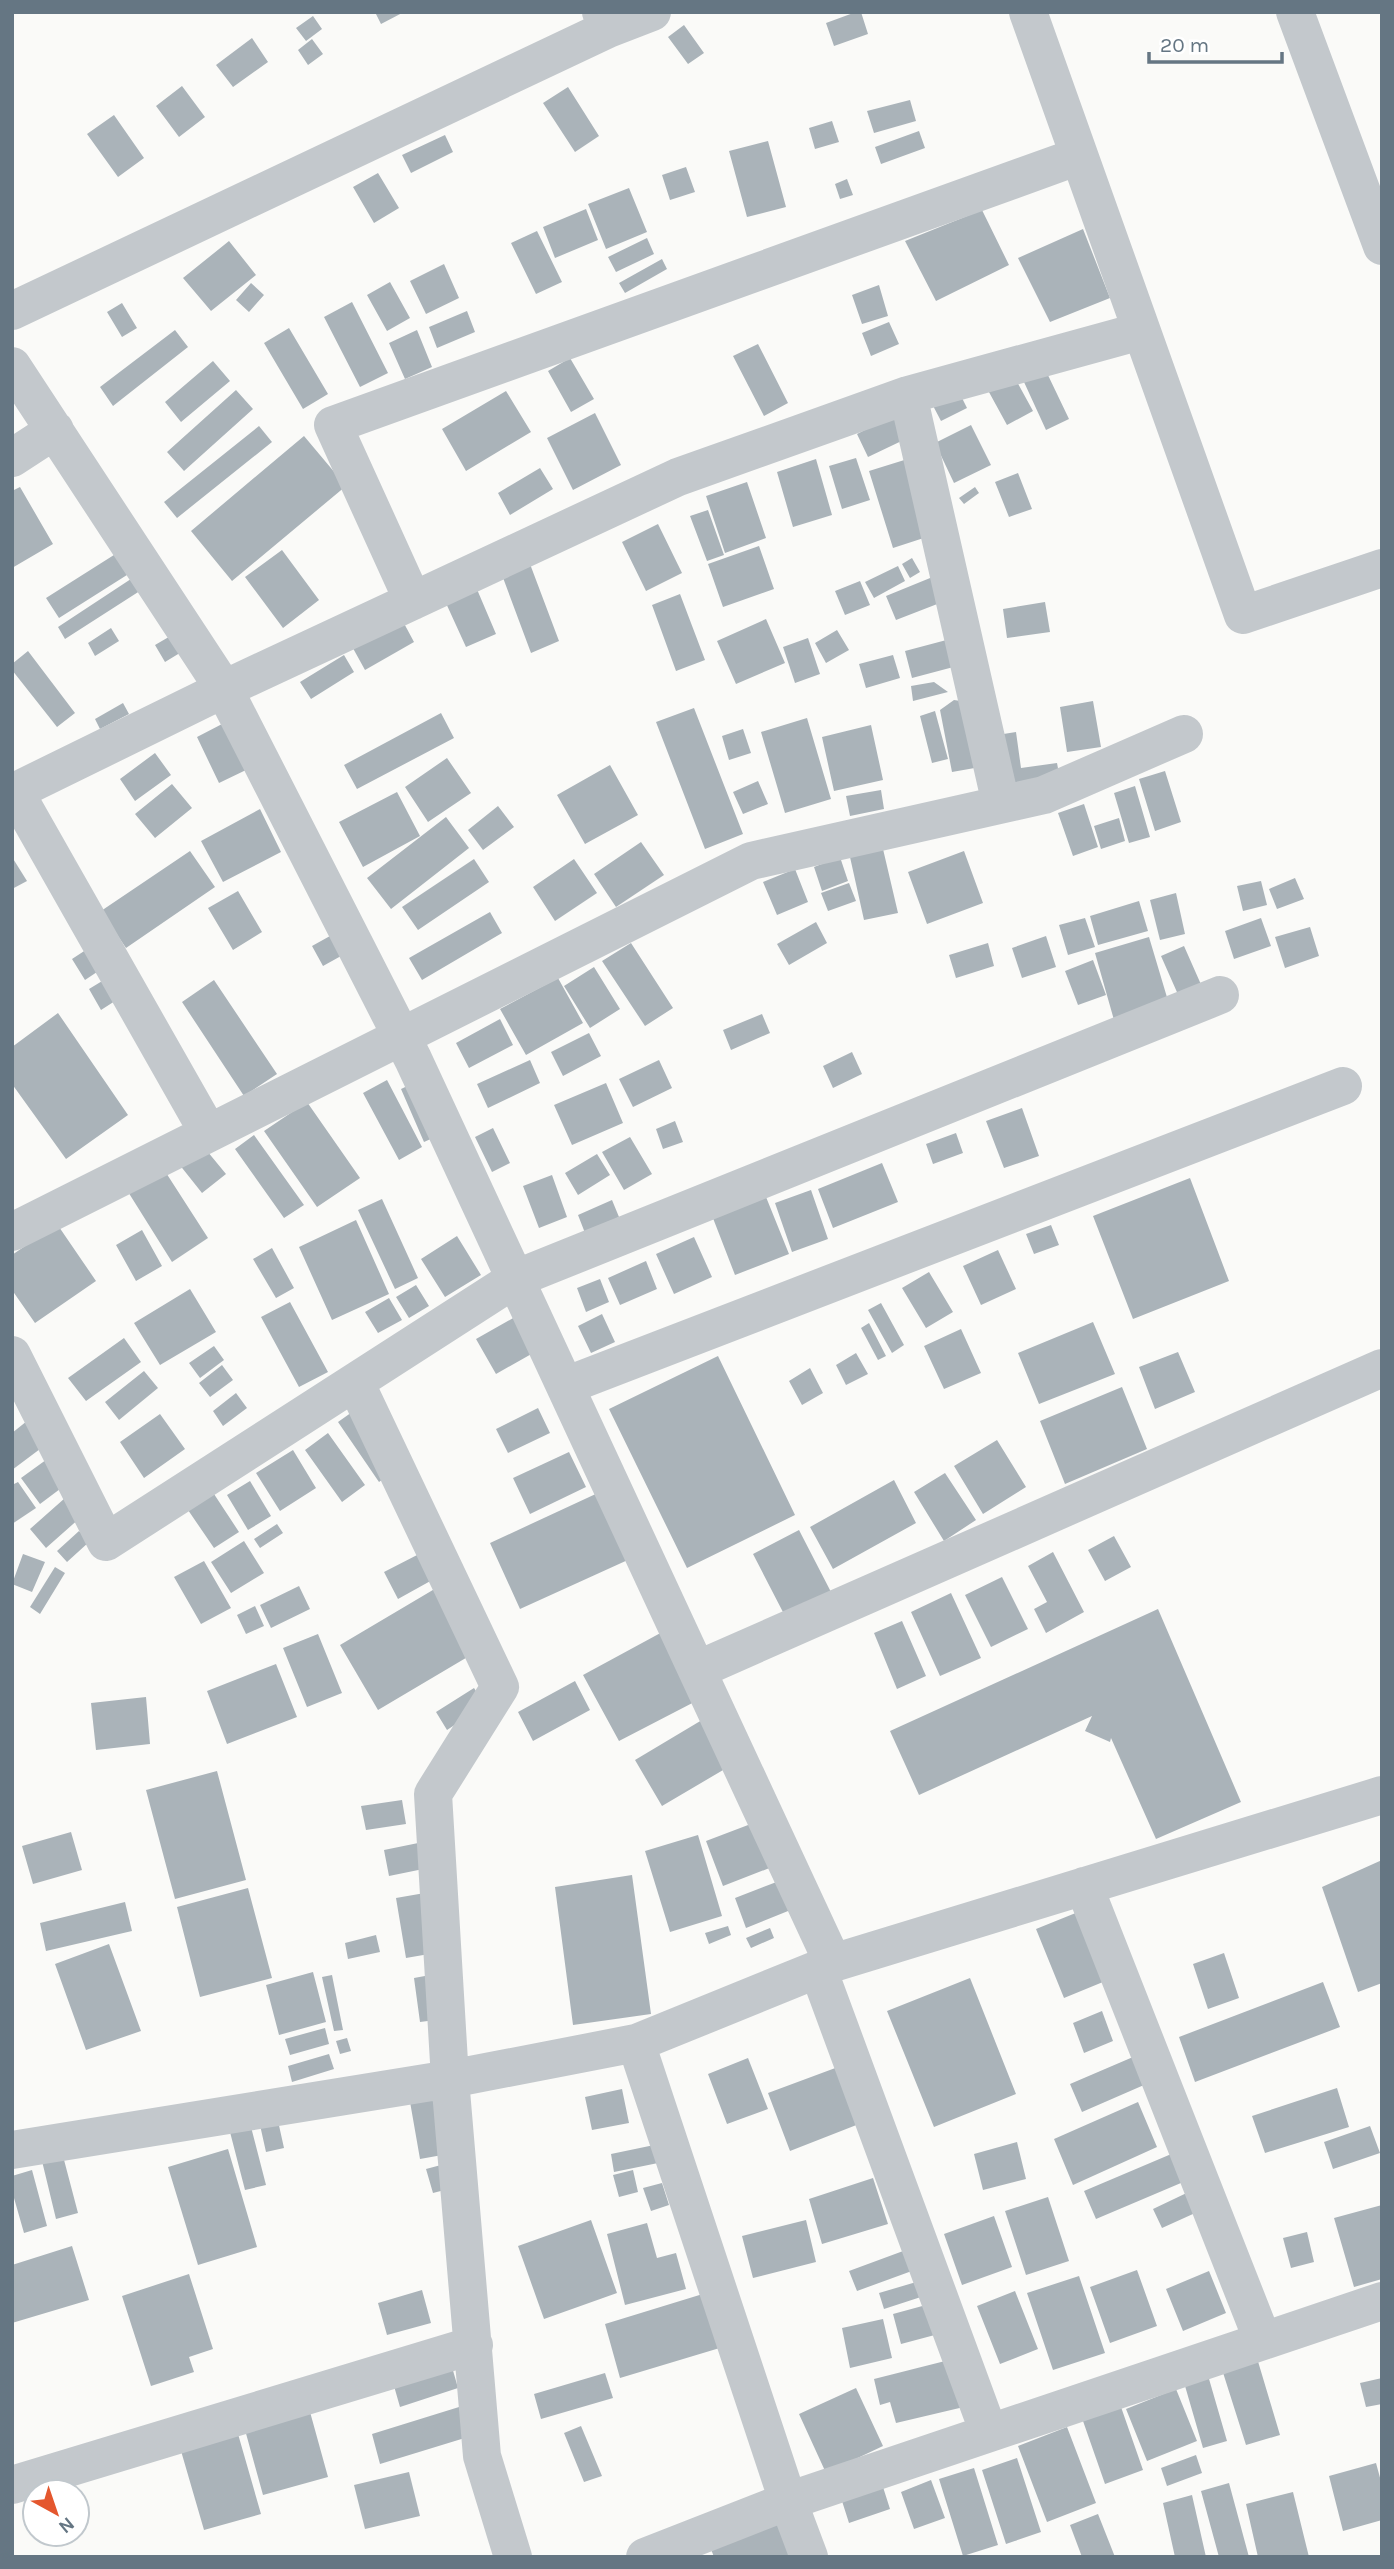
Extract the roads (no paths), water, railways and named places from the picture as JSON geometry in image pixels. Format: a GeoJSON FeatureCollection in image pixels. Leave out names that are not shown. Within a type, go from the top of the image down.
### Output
{"type":"FeatureCollection","features":[{"type":"Feature","properties":{"kind":"street"},"geometry":{"type":"LineString","coordinates":[[12,312],[605,21],[652,12]]}},
{"type":"Feature","properties":{"kind":"street"},"geometry":{"type":"LineString","coordinates":[[1028,12],[1243,615],[1382,568]]}},
{"type":"Feature","properties":{"kind":"street"},"geometry":{"type":"LineString","coordinates":[[1295,12],[1382,246]]}},
{"type":"Feature","properties":{"kind":"street"},"geometry":{"type":"LineString","coordinates":[[413,601],[333,425],[1079,156]]}},
{"type":"Feature","properties":{"kind":"street"},"geometry":{"type":"LineString","coordinates":[[208,1132],[14,793],[224,690],[678,477],[908,395],[1141,331]]}},
{"type":"Feature","properties":{"kind":"street"},"geometry":{"type":"LineString","coordinates":[[12,366],[224,690],[401,1035],[698,1670],[825,1966],[989,2433]]}},
{"type":"Feature","properties":{"kind":"street"},"geometry":{"type":"LineString","coordinates":[[908,395],[1001,804]]}},
{"type":"Feature","properties":{"kind":"street"},"geometry":{"type":"LineString","coordinates":[[12,458],[55,430]]}},
{"type":"Feature","properties":{"kind":"street"},"geometry":{"type":"LineString","coordinates":[[12,1232],[751,861],[1044,795],[1184,734]]}},
{"type":"Feature","properties":{"kind":"street"},"geometry":{"type":"LineString","coordinates":[[12,1354],[106,1542],[515,1279],[1220,995]]}},
{"type":"Feature","properties":{"kind":"street"},"geometry":{"type":"LineString","coordinates":[[565,1386],[1342,1086]]}},
{"type":"Feature","properties":{"kind":"street"},"geometry":{"type":"LineString","coordinates":[[698,1670],[1382,1368]]}},
{"type":"Feature","properties":{"kind":"street"},"geometry":{"type":"LineString","coordinates":[[355,1382],[500,1687],[433,1794],[450,2079],[482,2456],[513,2557]]}},
{"type":"Feature","properties":{"kind":"street"},"geometry":{"type":"LineString","coordinates":[[12,2150],[450,2079],[636,2043],[825,1966],[1382,1795]]}},
{"type":"Feature","properties":{"kind":"street"},"geometry":{"type":"LineString","coordinates":[[1084,1886],[1263,2341]]}},
{"type":"Feature","properties":{"kind":"street"},"geometry":{"type":"LineString","coordinates":[[636,2043],[788,2501],[810,2557]]}},
{"type":"Feature","properties":{"kind":"street"},"geometry":{"type":"LineString","coordinates":[[645,2557],[788,2501],[1382,2301]]}},
{"type":"Feature","properties":{"kind":"street"},"geometry":{"type":"LineString","coordinates":[[12,2485],[474,2345]]}}]}
